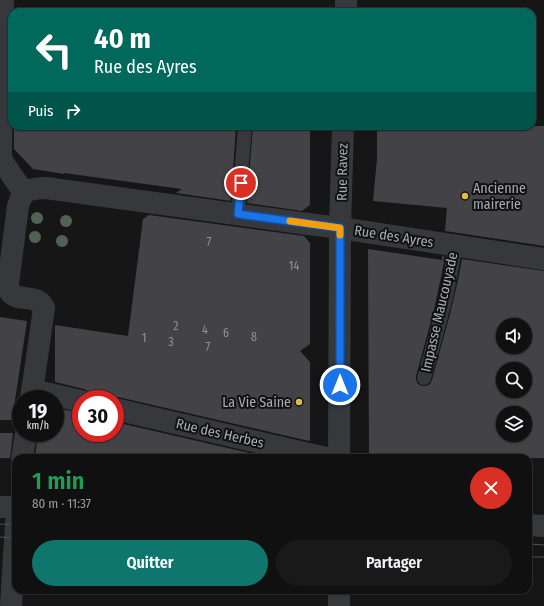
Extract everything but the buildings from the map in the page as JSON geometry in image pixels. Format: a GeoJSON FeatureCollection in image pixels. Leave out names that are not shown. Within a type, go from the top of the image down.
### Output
{"type":"FeatureCollection","features":[{"type":"Feature","properties":{"kind":"street"},"geometry":{"type":"LineString","coordinates":[[2,0],[0,151],[2,161],[24,193],[20,198],[18,206],[8,284],[4,292],[14,296],[35,299],[42,303],[44,308],[33,390]]}},
{"type":"Feature","properties":{"kind":"street","name":"Rue Ravez"},"geometry":{"type":"LineString","coordinates":[[339,454],[340,228],[343,130]]}},
{"type":"Feature","properties":{"kind":"street","name":"Rue des Ayres"},"geometry":{"type":"LineString","coordinates":[[24,193],[34,188],[46,188],[340,228],[544,259]]}},
{"type":"Feature","properties":{"kind":"street","name":"Rue des Herbes"},"geometry":{"type":"LineString","coordinates":[[124,411],[309,454]]}},
{"type":"Feature","properties":{"kind":"street"},"geometry":{"type":"LineString","coordinates":[[23,454],[25,442]]}},
{"type":"Feature","properties":{"kind":"street"},"geometry":{"type":"LineString","coordinates":[[0,507],[12,507]]}},
{"type":"Feature","properties":{"kind":"street"},"geometry":{"type":"LineString","coordinates":[[532,525],[544,526]]}},
{"type":"Feature","properties":{"kind":"street"},"geometry":{"type":"LineString","coordinates":[[12,606],[13,594]]}},
{"type":"Feature","properties":{"kind":"street"},"geometry":{"type":"LineString","coordinates":[[339,594],[339,606]]}},
{"type":"Feature","properties":{"kind":"lane"},"geometry":{"type":"LineString","coordinates":[[238,214],[245,130]]}},
{"type":"Feature","properties":{"kind":"lane","name":"Impasse Maucouyade"},"geometry":{"type":"LineString","coordinates":[[424,378],[440,323],[453,263],[455,245]]}},
{"type":"Feature","properties":{"kind":"tram line"},"geometry":{"type":"LineString","coordinates":[[0,524],[12,525]]}},
{"type":"Feature","properties":{"kind":"tram line"},"geometry":{"type":"LineString","coordinates":[[0,537],[12,538]]}},
{"type":"Feature","properties":{"kind":"tram line"},"geometry":{"type":"LineString","coordinates":[[532,544],[544,545]]}},
{"type":"Feature","properties":{"kind":"tram line"},"geometry":{"type":"LineString","coordinates":[[532,557],[544,557]]}},
{"type":"Feature","properties":{"kind":"slow traffic"},"geometry":{"type":"LineString","coordinates":[[290,221],[340,228],[340,235]]}},
{"type":"Feature","properties":{"kind":"place","name":"Ancienne mairerie"},"geometry":{"type":"Point","coordinates":[465,196]}},
{"type":"Feature","properties":{"kind":"place","name":"La Vie Saine"},"geometry":{"type":"Point","coordinates":[299,402]}},
{"type":"Feature","properties":{"kind":"route"},"geometry":{"type":"LineString","coordinates":[[241,183],[238,214],[340,228],[340,385]]}}]}
